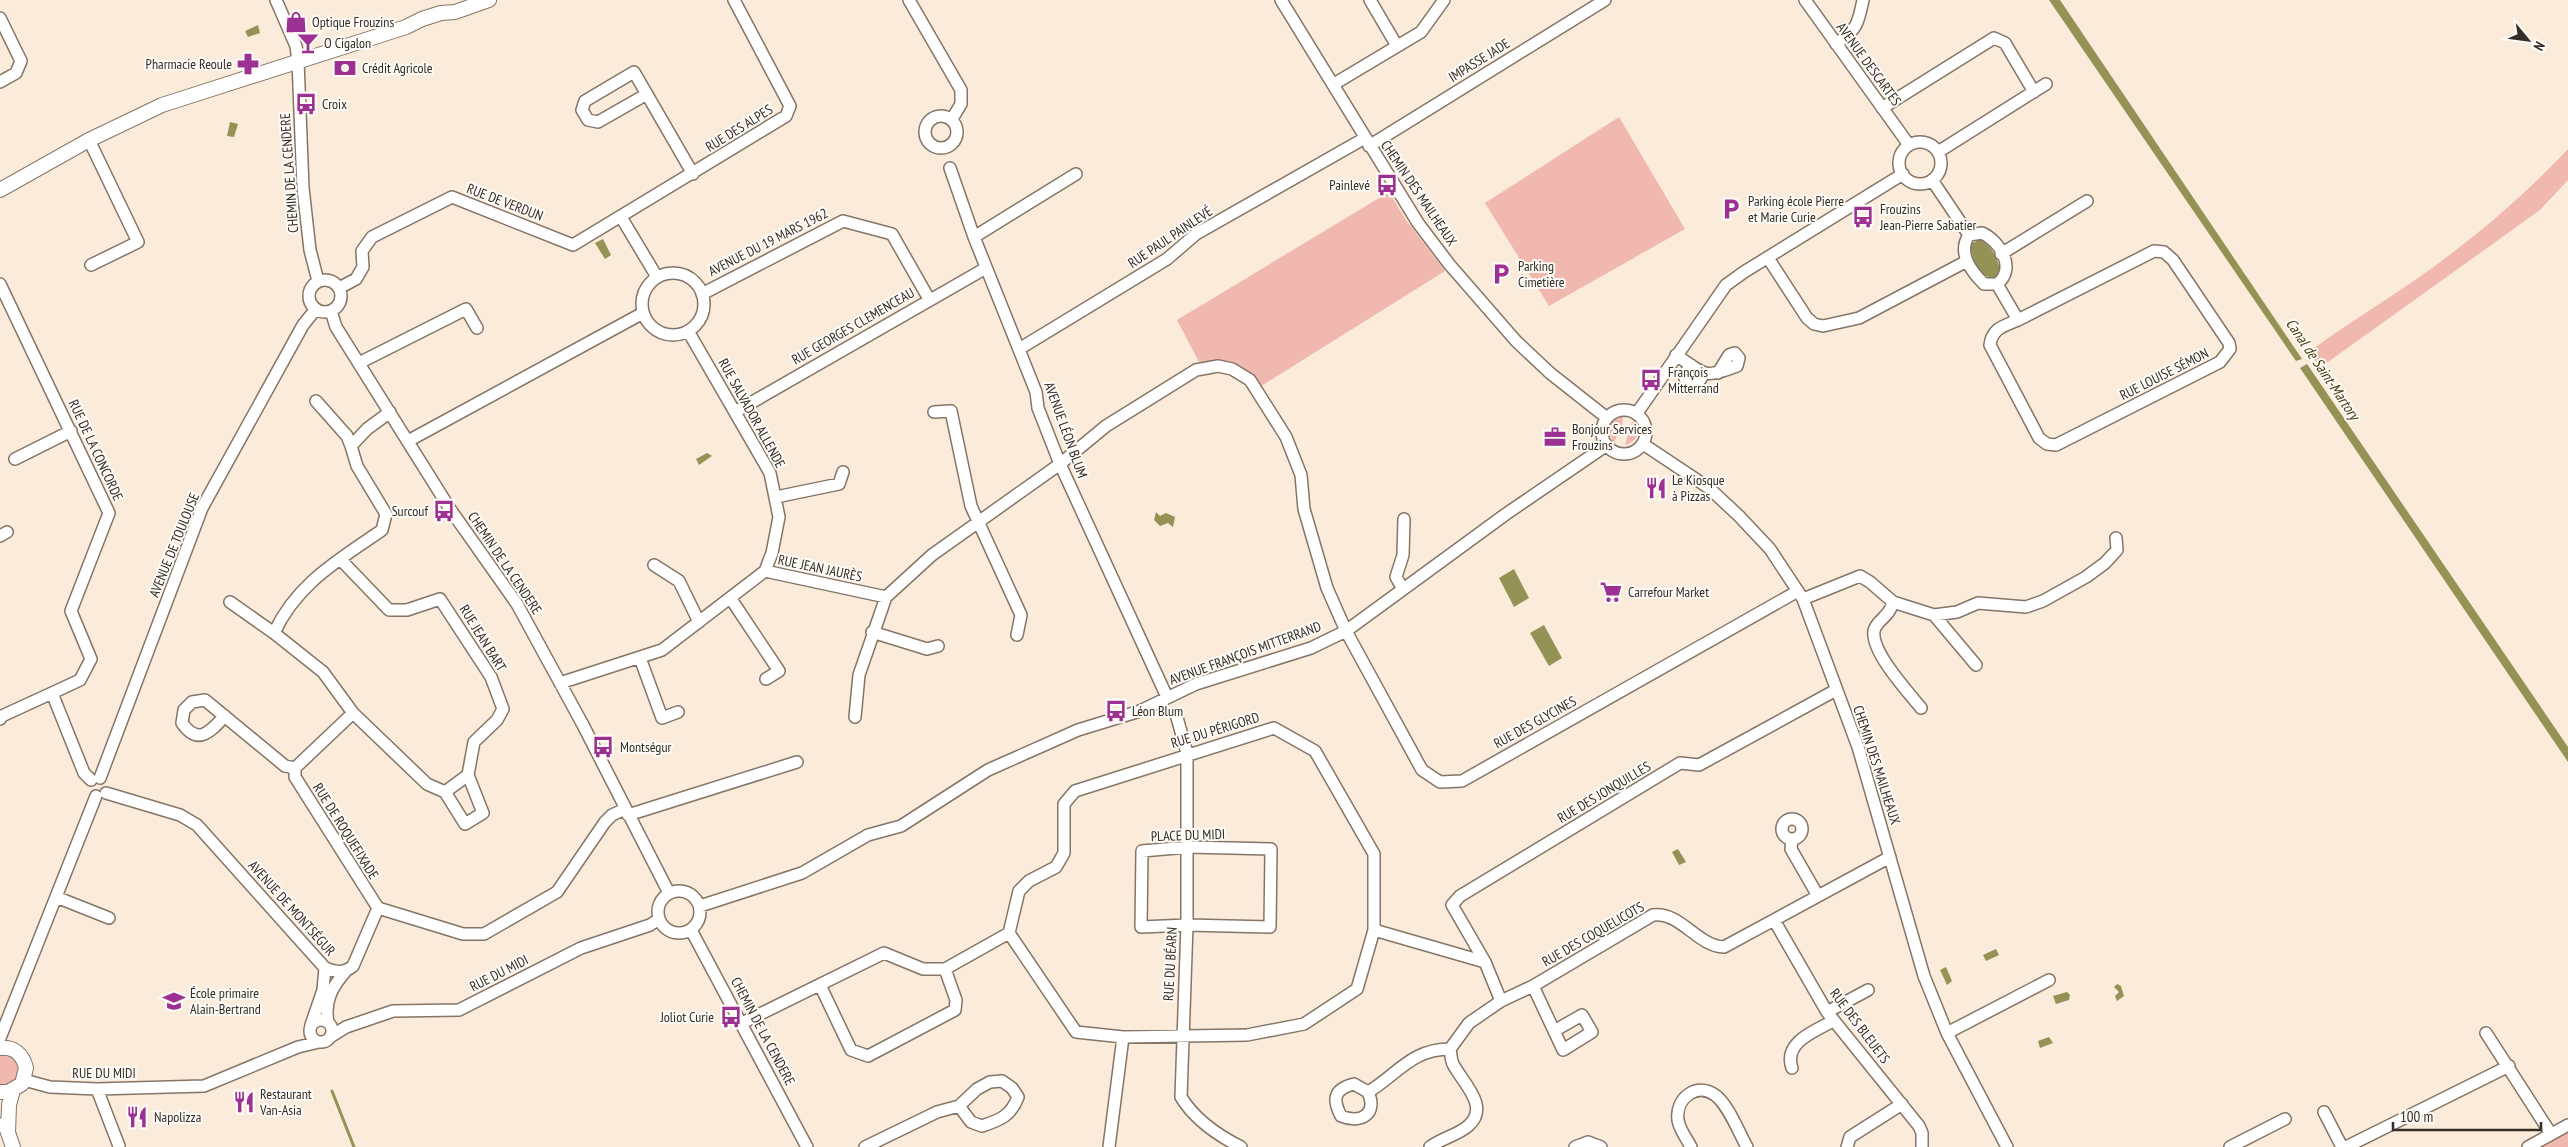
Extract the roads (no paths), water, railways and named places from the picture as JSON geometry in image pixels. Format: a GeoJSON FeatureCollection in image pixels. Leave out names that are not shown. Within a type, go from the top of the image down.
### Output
{"type":"FeatureCollection","features":[{"type":"Feature","properties":{"kind":"main road"},"geometry":{"type":"LineString","coordinates":[[0,190],[89,140],[174,100],[406,27],[428,17],[455,12],[489,0]]}},
{"type":"Feature","properties":{"kind":"main road"},"geometry":{"type":"LineString","coordinates":[[7,1049],[24,1061],[26,1068],[24,1080],[7,1091],[9,1104],[8,1132]]}},
{"type":"Feature","properties":{"kind":"main road"},"geometry":{"type":"LineString","coordinates":[[0,1107],[13,1147]]}},
{"type":"Feature","properties":{"kind":"street","name":"CHEMIN DE LA CENDERE"},"geometry":{"type":"LineString","coordinates":[[276,0],[296,46],[303,188],[310,250],[318,281]]}},
{"type":"Feature","properties":{"kind":"street","name":"RUE DES ALPES"},"geometry":{"type":"LineString","coordinates":[[621,217],[786,116],[790,106],[734,0]]}},
{"type":"Feature","properties":{"kind":"street"},"geometry":{"type":"LineString","coordinates":[[909,0],[962,90],[959,112],[952,119]]}},
{"type":"Feature","properties":{"kind":"street","name":"CHEMIN DES MAILHEAUX"},"geometry":{"type":"LineString","coordinates":[[1281,0],[1418,223],[1478,300],[1550,373],[1607,418]]}},
{"type":"Feature","properties":{"kind":"street"},"geometry":{"type":"LineString","coordinates":[[1370,0],[1397,46]]}},
{"type":"Feature","properties":{"kind":"street"},"geometry":{"type":"LineString","coordinates":[[1334,84],[1421,32],[1444,0]]}},
{"type":"Feature","properties":{"kind":"street","name":"IMPASSE JADE"},"geometry":{"type":"LineString","coordinates":[[1367,142],[1605,0]]}},
{"type":"Feature","properties":{"kind":"street","name":"AVENUE DESCARTES"},"geometry":{"type":"LineString","coordinates":[[1804,0],[1909,145]]}},
{"type":"Feature","properties":{"kind":"street"},"geometry":{"type":"LineString","coordinates":[[1836,44],[1853,32],[1859,22],[1863,0]]}},
{"type":"Feature","properties":{"kind":"street"},"geometry":{"type":"LineString","coordinates":[[0,18],[21,61],[16,74],[0,82]]}},
{"type":"Feature","properties":{"kind":"street"},"geometry":{"type":"LineString","coordinates":[[1882,108],[1994,38],[2001,39],[2005,43],[2034,92]]}},
{"type":"Feature","properties":{"kind":"street"},"geometry":{"type":"LineString","coordinates":[[647,94],[598,122],[588,120],[582,110],[585,102],[634,72],[647,94],[693,174]]}},
{"type":"Feature","properties":{"kind":"street"},"geometry":{"type":"LineString","coordinates":[[1938,152],[2046,84]]}},
{"type":"Feature","properties":{"kind":"street"},"geometry":{"type":"LineString","coordinates":[[89,140],[138,242],[92,265]]}},
{"type":"Feature","properties":{"kind":"street","name":"RUE PAUL PAINLEVÉ"},"geometry":{"type":"LineString","coordinates":[[1020,349],[1167,259],[1196,234],[1367,142]]}},
{"type":"Feature","properties":{"kind":"street"},"geometry":{"type":"LineString","coordinates":[[1922,142],[1928,143],[1938,152],[1940,167],[1932,180],[1916,183],[1903,174],[1900,161],[1901,155],[1909,145],[1922,142]]}},
{"type":"Feature","properties":{"kind":"street","name":"AVENUE LÉON BLUM"},"geometry":{"type":"LineString","coordinates":[[950,168],[974,237],[1020,349],[1060,464],[1167,698]]}},
{"type":"Feature","properties":{"kind":"street"},"geometry":{"type":"LineString","coordinates":[[974,237],[1076,174]]}},
{"type":"Feature","properties":{"kind":"street"},"geometry":{"type":"LineString","coordinates":[[1637,414],[1726,285],[1903,174]]}},
{"type":"Feature","properties":{"kind":"street"},"geometry":{"type":"LineString","coordinates":[[1932,180],[1969,235]]}},
{"type":"Feature","properties":{"kind":"street","name":"RUE DE VERDUN"},"geometry":{"type":"LineString","coordinates":[[339,288],[356,279],[362,267],[362,251],[372,237],[452,197],[573,245],[621,217]]}},
{"type":"Feature","properties":{"kind":"street"},"geometry":{"type":"LineString","coordinates":[[2001,254],[2087,201]]}},
{"type":"Feature","properties":{"kind":"street"},"geometry":{"type":"LineString","coordinates":[[621,217],[657,278],[646,289],[642,304],[643,313],[650,326],[662,333],[675,335],[688,331]]}},
{"type":"Feature","properties":{"kind":"street","name":"AVENUE DU 19 MARS 1962"},"geometry":{"type":"LineString","coordinates":[[702,294],[843,221],[892,234],[929,300]]}},
{"type":"Feature","properties":{"kind":"street"},"geometry":{"type":"LineString","coordinates":[[1982,233],[1988,236],[2008,266],[2007,273],[1997,284],[1984,284],[1967,260],[1963,247],[1969,235],[1982,233]]}},
{"type":"Feature","properties":{"kind":"street","name":"RUE LOUISE SÉMON"},"geometry":{"type":"LineString","coordinates":[[2154,251],[2164,252],[2184,276],[2229,342],[2230,349],[2220,362],[2056,445],[2048,444],[2038,438],[1990,345],[1991,336],[1997,329],[2018,320],[2154,251]]}},
{"type":"Feature","properties":{"kind":"street"},"geometry":{"type":"LineString","coordinates":[[1768,258],[1806,318],[1814,324],[1823,326],[1859,318],[1967,260]]}},
{"type":"Feature","properties":{"kind":"street","name":"RUE GEORGES CLEMENCEAU"},"geometry":{"type":"LineString","coordinates":[[735,412],[986,268]]}},
{"type":"Feature","properties":{"kind":"street","name":"AVENUE DU 19 MARS 1962"},"geometry":{"type":"LineString","coordinates":[[657,278],[665,274],[681,274],[694,282],[702,294],[704,304],[702,315],[688,331]]}},
{"type":"Feature","properties":{"kind":"street"},"geometry":{"type":"LineString","coordinates":[[328,280],[339,288],[340,302],[331,311],[323,312],[312,305],[309,295],[310,289],[318,281],[328,280]]}},
{"type":"Feature","properties":{"kind":"street","name":"RUE DE LA CONCORDE"},"geometry":{"type":"LineString","coordinates":[[0,284],[109,513],[72,611],[91,659],[80,680],[2,716],[0,719]]}},
{"type":"Feature","properties":{"kind":"street"},"geometry":{"type":"LineString","coordinates":[[1997,284],[2018,320]]}},
{"type":"Feature","properties":{"kind":"street","name":"AVENUE DE TOULOUSE"},"geometry":{"type":"LineString","coordinates":[[95,779],[202,508],[303,325],[316,309]]}},
{"type":"Feature","properties":{"kind":"street"},"geometry":{"type":"LineString","coordinates":[[359,363],[466,309],[477,328]]}},
{"type":"Feature","properties":{"kind":"street","name":"CHEMIN DE LA CENDERE"},"geometry":{"type":"LineString","coordinates":[[331,311],[336,327],[450,509],[517,604],[599,755],[626,812],[669,893]]}},
{"type":"Feature","properties":{"kind":"street"},"geometry":{"type":"LineString","coordinates":[[408,441],[643,313]]}},
{"type":"Feature","properties":{"kind":"street","name":"RUE SALVADOR ALLENDE"},"geometry":{"type":"LineString","coordinates":[[688,331],[770,473],[779,517],[772,553],[765,571]]}},
{"type":"Feature","properties":{"kind":"street"},"geometry":{"type":"LineString","coordinates":[[1676,355],[1704,373],[1712,375],[1718,373]]}},
{"type":"Feature","properties":{"kind":"street"},"geometry":{"type":"LineString","coordinates":[[1690,364],[1684,375],[1686,381],[1700,380],[1704,373]]}},
{"type":"Feature","properties":{"kind":"street","name":"RUE DES GLYCINES"},"geometry":{"type":"LineString","coordinates":[[1060,464],[1106,426],[1196,370],[1218,366],[1242,374],[1257,389],[1286,437],[1301,475],[1304,510],[1327,588],[1346,631],[1422,770],[1440,782],[1462,781],[1800,595],[1860,576],[1893,602]]}},
{"type":"Feature","properties":{"kind":"street"},"geometry":{"type":"LineString","coordinates":[[274,632],[285,610],[323,570],[382,530],[386,514],[357,466],[352,446],[347,436],[316,401]]}},
{"type":"Feature","properties":{"kind":"street"},"geometry":{"type":"LineString","coordinates":[[1623,410],[1637,414],[1646,427],[1643,444],[1638,449],[1625,454],[1612,450],[1607,446],[1602,431],[1607,418],[1623,410]]}},
{"type":"Feature","properties":{"kind":"street"},"geometry":{"type":"LineString","coordinates":[[934,412],[951,411],[971,506],[1021,615],[1017,635]]}},
{"type":"Feature","properties":{"kind":"street"},"geometry":{"type":"LineString","coordinates":[[352,446],[367,429],[390,412]]}},
{"type":"Feature","properties":{"kind":"street"},"geometry":{"type":"LineString","coordinates":[[15,459],[71,431]]}},
{"type":"Feature","properties":{"kind":"street","name":"CHEMIN DES MAILHEAUX"},"geometry":{"type":"LineString","coordinates":[[1643,444],[1709,488],[1739,516],[1770,549],[1800,595],[1858,748],[1924,976],[1948,1033],[2007,1147]]}},
{"type":"Feature","properties":{"kind":"street","name":"AVENUE FRANÇOIS MITTERRAND"},"geometry":{"type":"LineString","coordinates":[[700,906],[802,873],[868,835],[901,826],[988,770],[1078,730],[1140,711],[1196,684],[1311,648],[1346,631],[1506,514],[1607,446]]}},
{"type":"Feature","properties":{"kind":"street"},"geometry":{"type":"LineString","coordinates":[[855,717],[859,675],[872,632],[886,597],[932,555],[1060,464]]}},
{"type":"Feature","properties":{"kind":"street"},"geometry":{"type":"LineString","coordinates":[[776,497],[839,484],[843,472]]}},
{"type":"Feature","properties":{"kind":"street"},"geometry":{"type":"LineString","coordinates":[[1403,590],[1396,576],[1403,555],[1404,519]]}},
{"type":"Feature","properties":{"kind":"street"},"geometry":{"type":"LineString","coordinates":[[1921,708],[1886,664],[1874,636],[1874,629],[1892,609],[1893,602],[1934,614],[1957,612],[1978,603],[2013,607],[2035,605],[2086,577],[2105,563],[2117,550],[2116,538]]}},
{"type":"Feature","properties":{"kind":"street","name":"RUE JEAN BART"},"geometry":{"type":"LineString","coordinates":[[340,559],[389,610],[407,610],[440,599],[491,677],[503,709],[497,720],[474,742],[468,775]]}},
{"type":"Feature","properties":{"kind":"street"},"geometry":{"type":"LineString","coordinates":[[654,565],[679,581],[698,622]]}},
{"type":"Feature","properties":{"kind":"street","name":"RUE JEAN JAURÈS"},"geometry":{"type":"LineString","coordinates":[[560,683],[662,650],[731,599],[765,571],[886,597]]}},
{"type":"Feature","properties":{"kind":"street"},"geometry":{"type":"LineString","coordinates":[[731,599],[779,671],[766,679]]}},
{"type":"Feature","properties":{"kind":"street"},"geometry":{"type":"LineString","coordinates":[[230,602],[274,632],[323,672],[353,713],[427,784],[445,792],[465,824],[484,813],[468,775],[445,792]]}},
{"type":"Feature","properties":{"kind":"street"},"geometry":{"type":"LineString","coordinates":[[1934,614],[1976,665]]}},
{"type":"Feature","properties":{"kind":"street"},"geometry":{"type":"LineString","coordinates":[[872,632],[927,649],[938,646]]}},
{"type":"Feature","properties":{"kind":"street"},"geometry":{"type":"LineString","coordinates":[[640,658],[662,718],[678,712]]}},
{"type":"Feature","properties":{"kind":"street","name":"RUE DES JONQUILLES"},"geometry":{"type":"LineString","coordinates":[[1485,962],[1452,905],[1460,896],[1680,763],[1699,765],[1836,690]]}},
{"type":"Feature","properties":{"kind":"street"},"geometry":{"type":"LineString","coordinates":[[0,1038],[6,1027],[56,897],[106,787],[84,773],[52,692]]}},
{"type":"Feature","properties":{"kind":"street"},"geometry":{"type":"LineString","coordinates":[[225,716],[285,766],[296,768],[353,713]]}},
{"type":"Feature","properties":{"kind":"street","name":"RUE DU BÉARN"},"geometry":{"type":"LineString","coordinates":[[1176,714],[1187,754],[1187,925],[1181,1097],[1190,1112],[1234,1146]]}},
{"type":"Feature","properties":{"kind":"street","name":"RUE DU PÉRIGORD"},"geometry":{"type":"LineString","coordinates":[[1274,728],[1316,751],[1374,854],[1374,930],[1357,989],[1304,1024],[1247,1035],[1123,1037],[1076,1032],[1009,932],[1019,891],[1029,881],[1056,868],[1064,853],[1064,804],[1074,791],[1274,728]]}},
{"type":"Feature","properties":{"kind":"street"},"geometry":{"type":"LineString","coordinates":[[325,968],[323,990],[310,1029],[314,1040],[325,1040],[332,1029],[326,1008],[327,999],[359,956],[378,908],[462,934],[484,934],[557,892],[605,822],[612,815],[797,762]]}},
{"type":"Feature","properties":{"kind":"street","name":"RUE DE ROQUEFIXADE"},"geometry":{"type":"LineString","coordinates":[[296,768],[295,777],[378,908]]}},
{"type":"Feature","properties":{"kind":"street","name":"AVENUE DE MONTSÉGUR"},"geometry":{"type":"LineString","coordinates":[[101,795],[180,815],[197,825],[325,968],[346,972]]}},
{"type":"Feature","properties":{"kind":"street"},"geometry":{"type":"LineString","coordinates":[[1792,839],[1791,849],[1818,896]]}},
{"type":"Feature","properties":{"kind":"street","name":"PLACE DU MIDI"},"geometry":{"type":"LineString","coordinates":[[1188,847],[1271,849],[1270,927],[1187,925],[1141,927],[1142,851],[1188,847]]}},
{"type":"Feature","properties":{"kind":"street","name":"RUE DES COQUELICOTS"},"geometry":{"type":"LineString","coordinates":[[1450,1049],[1469,1023],[1501,1001],[1533,986],[1653,915],[1664,914],[1711,945],[1724,947],[1890,857]]}},
{"type":"Feature","properties":{"kind":"street"},"geometry":{"type":"LineString","coordinates":[[686,891],[695,897],[700,906],[699,920],[691,930],[685,933],[666,930],[659,919],[659,904],[669,893],[686,891]]}},
{"type":"Feature","properties":{"kind":"street"},"geometry":{"type":"LineString","coordinates":[[56,897],[109,918]]}},
{"type":"Feature","properties":{"kind":"street","name":"RUE DU MIDI"},"geometry":{"type":"LineString","coordinates":[[24,1080],[50,1087],[97,1089],[204,1086],[298,1047],[325,1040],[346,1027],[393,1011],[459,1010],[581,948],[650,925],[659,919]]}},
{"type":"Feature","properties":{"kind":"street","name":"RUE DES BLEUETS"},"geometry":{"type":"LineString","coordinates":[[1774,920],[1830,1017],[1918,1126],[1922,1134],[1922,1147]]}},
{"type":"Feature","properties":{"kind":"street","name":"CHEMIN DE LA CENDERE"},"geometry":{"type":"LineString","coordinates":[[691,930],[807,1147]]}},
{"type":"Feature","properties":{"kind":"street"},"geometry":{"type":"LineString","coordinates":[[1374,930],[1485,962],[1501,1001]]}},
{"type":"Feature","properties":{"kind":"street"},"geometry":{"type":"LineString","coordinates":[[742,1023],[884,954],[923,969],[945,968],[1009,932]]}},
{"type":"Feature","properties":{"kind":"street"},"geometry":{"type":"LineString","coordinates":[[820,985],[851,1050],[868,1056],[954,1010],[956,1000],[945,968]]}},
{"type":"Feature","properties":{"kind":"street"},"geometry":{"type":"LineString","coordinates":[[1948,1033],[2049,980]]}},
{"type":"Feature","properties":{"kind":"street"},"geometry":{"type":"LineString","coordinates":[[1533,986],[1554,1031]]}},
{"type":"Feature","properties":{"kind":"street"},"geometry":{"type":"LineString","coordinates":[[1792,1068],[1790,1055],[1796,1044],[1868,990]]}},
{"type":"Feature","properties":{"kind":"street","name":"RUE DU MIDI"},"geometry":{"type":"LineString","coordinates":[[298,1047],[310,1029],[320,1019],[346,1027]]}},
{"type":"Feature","properties":{"kind":"street"},"geometry":{"type":"LineString","coordinates":[[6,1027],[7,1049]]}},
{"type":"Feature","properties":{"kind":"street"},"geometry":{"type":"LineString","coordinates":[[2486,1033],[2551,1134]]}},
{"type":"Feature","properties":{"kind":"street"},"geometry":{"type":"LineString","coordinates":[[1109,1147],[1123,1037]]}},
{"type":"Feature","properties":{"kind":"street"},"geometry":{"type":"LineString","coordinates":[[1368,1092],[1382,1084],[1400,1066],[1435,1049],[1450,1049],[1453,1063],[1470,1089],[1477,1106],[1475,1117],[1468,1126],[1430,1147]]}},
{"type":"Feature","properties":{"kind":"street"},"geometry":{"type":"LineString","coordinates":[[2346,1147],[2509,1066]]}},
{"type":"Feature","properties":{"kind":"street"},"geometry":{"type":"LineString","coordinates":[[865,1147],[937,1112],[959,1106],[977,1090],[990,1082],[1002,1081],[1012,1088],[1018,1098],[1014,1109],[1004,1117],[982,1126],[971,1122],[959,1106]]}},
{"type":"Feature","properties":{"kind":"street"},"geometry":{"type":"LineString","coordinates":[[97,1089],[119,1146]]}},
{"type":"Feature","properties":{"kind":"street"},"geometry":{"type":"LineString","coordinates":[[1691,1147],[1679,1125],[1678,1113],[1682,1100],[1687,1095],[1699,1090],[1712,1093],[1721,1100],[1747,1147]]}},
{"type":"Feature","properties":{"kind":"street"},"geometry":{"type":"LineString","coordinates":[[1847,1147],[1850,1137],[1902,1104]]}},
{"type":"Feature","properties":{"kind":"street"},"geometry":{"type":"LineString","coordinates":[[2324,1112],[2342,1147]]}},
{"type":"Feature","properties":{"kind":"street"},"geometry":{"type":"LineString","coordinates":[[2230,1147],[2285,1119]]}},
{"type":"Feature","properties":{"kind":"street"},"geometry":{"type":"LineString","coordinates":[[2528,1147],[2568,1125]]}},
{"type":"Feature","properties":{"kind":"street"},"geometry":{"type":"LineString","coordinates":[[1575,1147],[1588,1142],[1601,1147]]}},
{"type":"Feature","properties":{"kind":"waterway"},"geometry":{"type":"LineString","coordinates":[[332,1091],[354,1147]]}},
{"type":"Feature","properties":{"kind":"place","name":"Optique Frouzins"},"geometry":{"type":"Point","coordinates":[296,22]}},
{"type":"Feature","properties":{"kind":"place","name":"O Cigalon"},"geometry":{"type":"Point","coordinates":[308,43]}},
{"type":"Feature","properties":{"kind":"place","name":"Pharmacie Reoule"},"geometry":{"type":"Point","coordinates":[248,64]}},
{"type":"Feature","properties":{"kind":"place","name":"Crédit Agricole"},"geometry":{"type":"Point","coordinates":[345,68]}},
{"type":"Feature","properties":{"kind":"place","name":"Croix"},"geometry":{"type":"Point","coordinates":[306,104]}},
{"type":"Feature","properties":{"kind":"place","name":"Painlevé"},"geometry":{"type":"Point","coordinates":[1387,185]}},
{"type":"Feature","properties":{"kind":"place","name":"Parking école Pierre et Marie Curie"},"geometry":{"type":"Point","coordinates":[1731,209]}},
{"type":"Feature","properties":{"kind":"place","name":"Frouzins Jean-Pierre Sabatier"},"geometry":{"type":"Point","coordinates":[1863,217]}},
{"type":"Feature","properties":{"kind":"place","name":"Parking Cimetière"},"geometry":{"type":"Point","coordinates":[1501,274]}},
{"type":"Feature","properties":{"kind":"place","name":"François Mitterrand"},"geometry":{"type":"Point","coordinates":[1651,380]}},
{"type":"Feature","properties":{"kind":"place","name":"Bonjour Services Frouzins"},"geometry":{"type":"Point","coordinates":[1555,437]}},
{"type":"Feature","properties":{"kind":"place","name":"Le Kiosque à Pizzas"},"geometry":{"type":"Point","coordinates":[1656,488]}},
{"type":"Feature","properties":{"kind":"place","name":"Surcouf"},"geometry":{"type":"Point","coordinates":[444,511]}},
{"type":"Feature","properties":{"kind":"place","name":"Carrefour Market"},"geometry":{"type":"Point","coordinates":[1611,592]}},
{"type":"Feature","properties":{"kind":"place","name":"Léon Blum"},"geometry":{"type":"Point","coordinates":[1116,711]}},
{"type":"Feature","properties":{"kind":"place","name":"Montségur"},"geometry":{"type":"Point","coordinates":[603,747]}},
{"type":"Feature","properties":{"kind":"place","name":"École primaire Alain-Bertrand"},"geometry":{"type":"Point","coordinates":[174,1001]}},
{"type":"Feature","properties":{"kind":"place","name":"Joliot Curie"},"geometry":{"type":"Point","coordinates":[731,1017]}},
{"type":"Feature","properties":{"kind":"place","name":"Restaurant Van-Asia"},"geometry":{"type":"Point","coordinates":[244,1102]}},
{"type":"Feature","properties":{"kind":"place","name":"Napolizza"},"geometry":{"type":"Point","coordinates":[137,1117]}},
{"type":"Feature","properties":{"kind":"water label","name":"Canal de Saint-Martory"},"geometry":{"type":"Point","coordinates":[2323,369]}}]}
